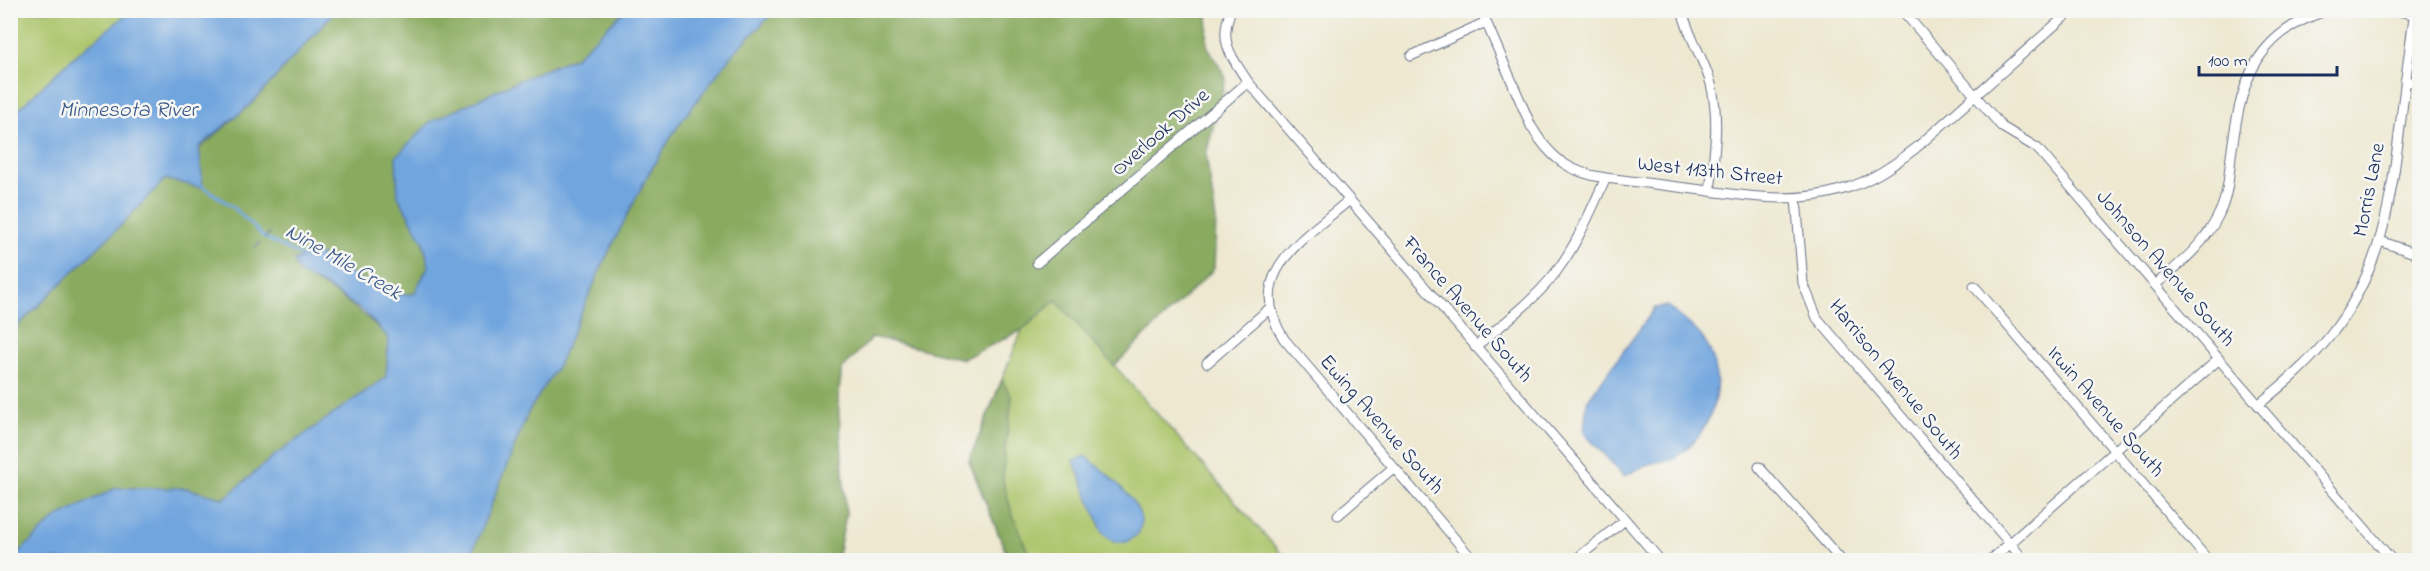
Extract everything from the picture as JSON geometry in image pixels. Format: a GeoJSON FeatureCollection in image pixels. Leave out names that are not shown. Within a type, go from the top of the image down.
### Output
{"type":"FeatureCollection","features":[{"type":"Feature","properties":{"kind":"street"},"geometry":{"type":"LineString","coordinates":[[1231,10],[1224,26],[1226,43],[1232,58],[1248,82]]}},
{"type":"Feature","properties":{"kind":"street"},"geometry":{"type":"LineString","coordinates":[[1481,10],[1531,126],[1541,143],[1569,167],[1586,175],[1605,178]]}},
{"type":"Feature","properties":{"kind":"street"},"geometry":{"type":"LineString","coordinates":[[1682,10],[1685,24],[1704,64],[1715,110],[1716,133],[1710,191]]}},
{"type":"Feature","properties":{"kind":"street","name":"Johnson Avenue South"},"geometry":{"type":"LineString","coordinates":[[1902,10],[2002,127],[2037,148],[2392,561]]}},
{"type":"Feature","properties":{"kind":"street","name":"West 113th Street"},"geometry":{"type":"LineString","coordinates":[[1475,348],[1521,308],[1555,273],[1587,222],[1605,178],[1762,198],[1796,198],[1844,189],[1870,179],[1894,165],[1916,148],[2072,10]]}},
{"type":"Feature","properties":{"kind":"street"},"geometry":{"type":"LineString","coordinates":[[2155,285],[2197,248],[2220,213],[2226,193],[2237,110],[2242,90],[2256,62],[2276,38],[2311,16],[2328,10]]}},
{"type":"Feature","properties":{"kind":"street"},"geometry":{"type":"LineString","coordinates":[[2394,10],[2414,12]]}},
{"type":"Feature","properties":{"kind":"street","name":"Morris Lane"},"geometry":{"type":"LineString","coordinates":[[2258,405],[2308,361],[2331,336],[2350,308],[2365,279],[2387,216],[2414,12]]}},
{"type":"Feature","properties":{"kind":"street"},"geometry":{"type":"LineString","coordinates":[[1411,56],[1486,22]]}},
{"type":"Feature","properties":{"kind":"street"},"geometry":{"type":"LineString","coordinates":[[2405,81],[2420,83]]}},
{"type":"Feature","properties":{"kind":"street","name":"France Avenue South"},"geometry":{"type":"LineString","coordinates":[[1248,82],[1660,561]]}},
{"type":"Feature","properties":{"kind":"street","name":"Overlook Drive"},"geometry":{"type":"LineString","coordinates":[[1037,263],[1248,82]]}},
{"type":"Feature","properties":{"kind":"street","name":"Harrison Avenue South"},"geometry":{"type":"LineString","coordinates":[[1796,198],[1803,283],[1817,318],[2024,561]]}},
{"type":"Feature","properties":{"kind":"street"},"geometry":{"type":"LineString","coordinates":[[1207,363],[1270,308],[1274,276],[1281,262],[1292,249],[1348,201]]}},
{"type":"Feature","properties":{"kind":"street"},"geometry":{"type":"LineString","coordinates":[[2380,241],[2420,255]]}},
{"type":"Feature","properties":{"kind":"street","name":"Irwin Avenue South"},"geometry":{"type":"LineString","coordinates":[[1974,286],[2208,561]]}},
{"type":"Feature","properties":{"kind":"street","name":"Ewing Avenue South"},"geometry":{"type":"LineString","coordinates":[[1270,308],[1275,325],[1284,339],[1473,561]]}},
{"type":"Feature","properties":{"kind":"street"},"geometry":{"type":"LineString","coordinates":[[1991,561],[2219,359]]}},
{"type":"Feature","properties":{"kind":"street"},"geometry":{"type":"LineString","coordinates":[[1759,467],[1841,561]]}},
{"type":"Feature","properties":{"kind":"street"},"geometry":{"type":"LineString","coordinates":[[1338,515],[1394,468]]}},
{"type":"Feature","properties":{"kind":"street"},"geometry":{"type":"LineString","coordinates":[[1575,561],[1625,520]]}},
{"type":"Feature","properties":{"kind":"street"},"geometry":{"type":"LineString","coordinates":[[2410,561],[2420,552]]}},
{"type":"Feature","properties":{"kind":"green space"},"geometry":{"type":"Polygon","coordinates":[[[11,11],[132,11],[76,55],[11,116],[11,11]]]}},
{"type":"Feature","properties":{"kind":"green space"},"geometry":{"type":"Polygon","coordinates":[[[335,11],[625,11],[576,57],[430,122],[398,196],[423,241],[429,265],[414,294],[387,295],[315,252],[300,273],[347,302],[389,338],[387,377],[274,456],[224,499],[185,488],[11,559],[11,332],[165,179],[252,103],[335,11]]]}},
{"type":"Feature","properties":{"kind":"green space"},"geometry":{"type":"Polygon","coordinates":[[[775,11],[1208,11],[1207,45],[1226,78],[1206,154],[1216,220],[1214,269],[1114,366],[1056,300],[1022,330],[963,359],[873,337],[842,369],[838,399],[846,514],[837,560],[469,560],[528,412],[558,365],[603,263],[647,176],[679,124],[733,53],[775,11]]]}},
{"type":"Feature","properties":{"kind":"green space"},"geometry":{"type":"Polygon","coordinates":[[[1056,300],[1287,560],[1009,560],[969,461],[1022,330],[1056,300]]]}},
{"type":"Feature","properties":{"kind":"green space"},"geometry":{"type":"Polygon","coordinates":[[[1002,380],[1012,398],[1003,481],[1012,513],[1031,560],[1009,560],[969,461],[1002,380]]]}},
{"type":"Feature","properties":{"kind":"water","name":"Minnesota River"},"geometry":{"type":"Polygon","coordinates":[[[132,10],[335,11],[252,103],[199,147],[203,188],[165,179],[11,332],[11,116],[76,55],[132,10]]]}},
{"type":"Feature","properties":{"kind":"water"},"geometry":{"type":"Polygon","coordinates":[[[625,10],[775,11],[733,53],[679,124],[647,176],[603,263],[558,365],[528,412],[469,560],[11,560],[56,518],[116,488],[185,488],[224,499],[274,456],[386,377],[389,338],[364,312],[329,288],[299,273],[294,261],[315,252],[387,295],[414,294],[429,265],[423,241],[398,196],[396,157],[430,122],[576,57],[625,10]]]}},
{"type":"Feature","properties":{"kind":"water"},"geometry":{"type":"Polygon","coordinates":[[[1667,306],[1701,336],[1710,351],[1717,385],[1714,402],[1709,418],[1689,446],[1672,459],[1649,464],[1624,476],[1584,433],[1587,401],[1655,308],[1667,306]]]}},
{"type":"Feature","properties":{"kind":"water"},"geometry":{"type":"Polygon","coordinates":[[[1085,456],[1118,485],[1138,511],[1141,522],[1138,534],[1126,542],[1114,542],[1103,533],[1074,461],[1085,456]]]}},
{"type":"Feature","properties":{"kind":"waterway","name":"Nine Mile Creek"},"geometry":{"type":"LineString","coordinates":[[201,185],[233,207],[265,238],[305,258]]}},
{"type":"Feature","properties":{"kind":"ferry route"},"geometry":{"type":"LineString","coordinates":[[254,248],[274,230]]}}]}
